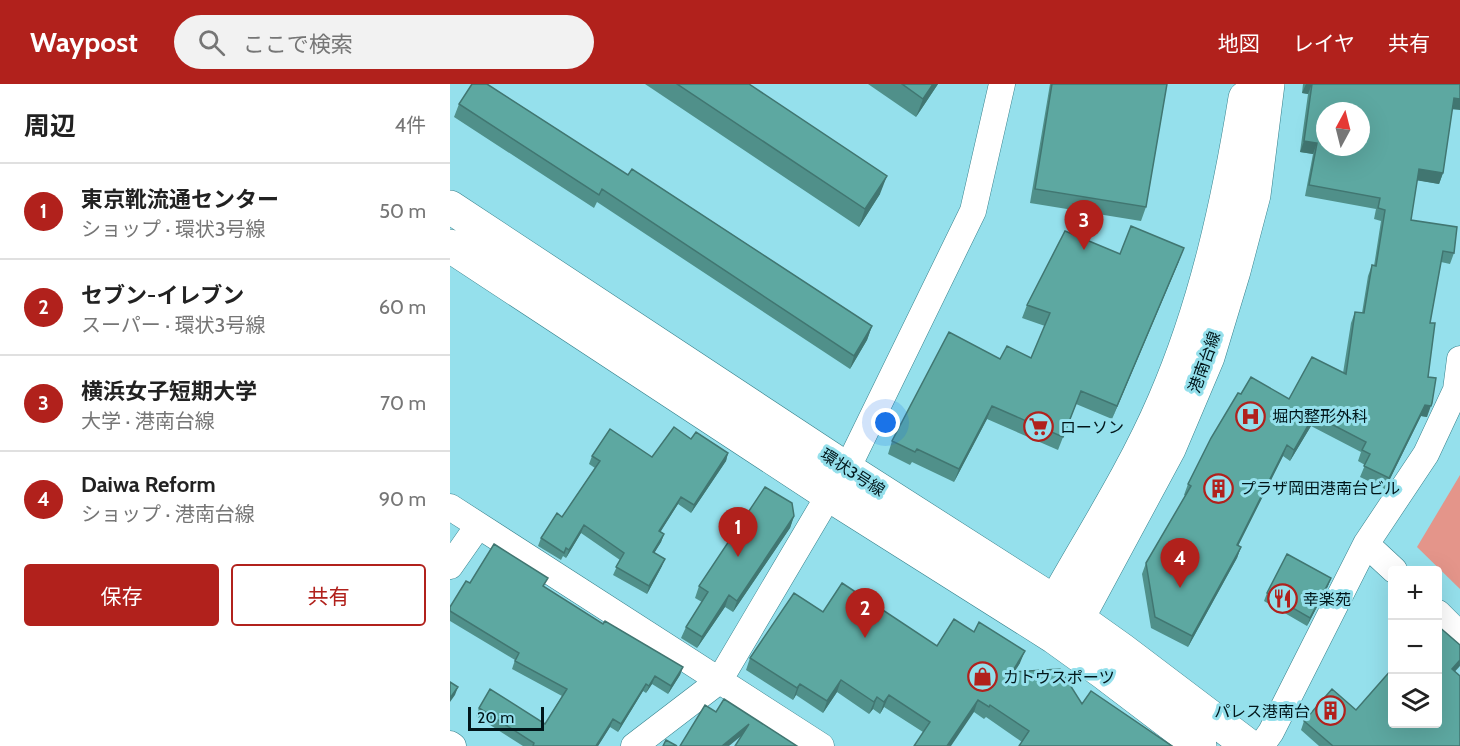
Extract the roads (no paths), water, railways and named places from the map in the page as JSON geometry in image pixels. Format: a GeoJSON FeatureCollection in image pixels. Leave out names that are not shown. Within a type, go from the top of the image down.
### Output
{"type":"FeatureCollection","features":[{"type":"Feature","properties":{"kind":"street"},"geometry":{"type":"LineString","coordinates":[[634,746],[719,681],[838,482],[973,211],[1002,84]]}},
{"type":"Feature","properties":{"kind":"street","name":"港南台線"},"geometry":{"type":"LineString","coordinates":[[1062,619],[1164,401],[1196,317],[1216,250],[1232,176],[1246,84]]}},
{"type":"Feature","properties":{"kind":"street","name":"港南台線"},"geometry":{"type":"LineString","coordinates":[[1062,619],[1169,449],[1208,357],[1254,195],[1268,84]]}},
{"type":"Feature","properties":{"kind":"street","name":"環状3号線"},"geometry":{"type":"LineString","coordinates":[[450,207],[838,482]]}},
{"type":"Feature","properties":{"kind":"street","name":"環状3号線"},"geometry":{"type":"LineString","coordinates":[[450,246],[1062,619],[1249,746]]}},
{"type":"Feature","properties":{"kind":"street"},"geometry":{"type":"LineString","coordinates":[[1261,746],[1271,732],[1366,544],[1426,454],[1456,390],[1460,359]]}},
{"type":"Feature","properties":{"kind":"street"},"geometry":{"type":"LineString","coordinates":[[450,507],[821,746]]}},
{"type":"Feature","properties":{"kind":"street"},"geometry":{"type":"LineString","coordinates":[[450,566],[478,526]]}},
{"type":"Feature","properties":{"kind":"street"},"geometry":{"type":"LineString","coordinates":[[1366,544],[1390,566]]}},
{"type":"Feature","properties":{"kind":"street"},"geometry":{"type":"LineString","coordinates":[[1442,618],[1460,635]]}},
{"type":"Feature","properties":{"kind":"street","name":"環状3号線"},"geometry":{"type":"LineString","coordinates":[[1062,619],[1104,673],[1200,746]]}},
{"type":"Feature","properties":{"kind":"place","name":"横浜女子短期大学"},"geometry":{"type":"Point","coordinates":[1084,250]}},
{"type":"Feature","properties":{"kind":"place","name":"堀内整形外科"},"geometry":{"type":"Point","coordinates":[1251,416]}},
{"type":"Feature","properties":{"kind":"place","name":"ローソン"},"geometry":{"type":"Point","coordinates":[1039,427]}},
{"type":"Feature","properties":{"kind":"place","name":"プラザ岡田港南台ビル"},"geometry":{"type":"Point","coordinates":[1219,488]}},
{"type":"Feature","properties":{"kind":"place","name":"東京靴流通センター"},"geometry":{"type":"Point","coordinates":[738,557]}},
{"type":"Feature","properties":{"kind":"place","name":"Daiwa Reform"},"geometry":{"type":"Point","coordinates":[1180,588]}},
{"type":"Feature","properties":{"kind":"place","name":"幸楽苑"},"geometry":{"type":"Point","coordinates":[1282,599]}},
{"type":"Feature","properties":{"kind":"place","name":"セブン-イレブン"},"geometry":{"type":"Point","coordinates":[865,638]}},
{"type":"Feature","properties":{"kind":"place","name":"カトウスポーツ"},"geometry":{"type":"Point","coordinates":[982,677]}},
{"type":"Feature","properties":{"kind":"place","name":"パレス港南台"},"geometry":{"type":"Point","coordinates":[1331,711]}}]}
